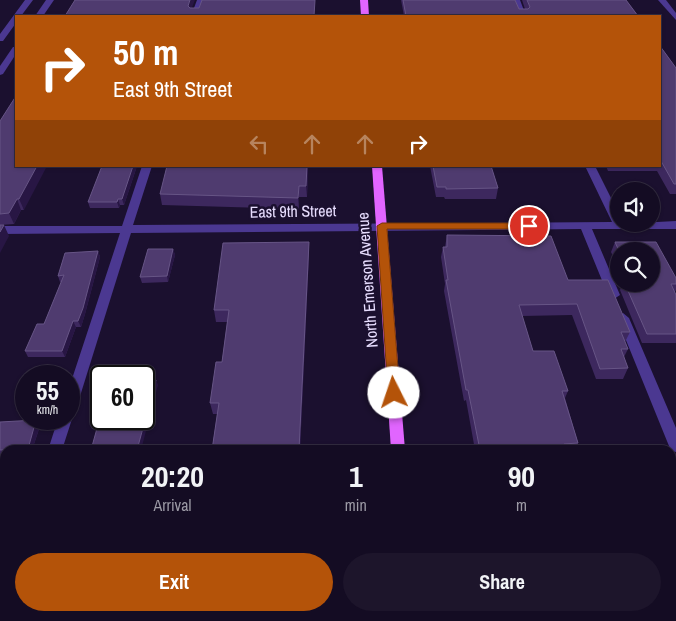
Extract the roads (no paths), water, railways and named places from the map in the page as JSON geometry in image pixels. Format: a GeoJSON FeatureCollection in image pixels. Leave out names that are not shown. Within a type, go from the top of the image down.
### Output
{"type":"FeatureCollection","features":[{"type":"Feature","properties":{"kind":"main road"},"geometry":{"type":"LineString","coordinates":[[364,0],[365,15]]}},
{"type":"Feature","properties":{"kind":"main road","name":"North Emerson Avenue"},"geometry":{"type":"LineString","coordinates":[[377,167],[398,445]]}},
{"type":"Feature","properties":{"kind":"street"},"geometry":{"type":"LineString","coordinates":[[18,15],[29,0]]}},
{"type":"Feature","properties":{"kind":"street"},"geometry":{"type":"LineString","coordinates":[[40,15],[50,0]]}},
{"type":"Feature","properties":{"kind":"street"},"geometry":{"type":"LineString","coordinates":[[196,15],[201,0]]}},
{"type":"Feature","properties":{"kind":"street"},"geometry":{"type":"LineString","coordinates":[[516,0],[522,15]]}},
{"type":"Feature","properties":{"kind":"street"},"geometry":{"type":"LineString","coordinates":[[662,0],[676,18]]}},
{"type":"Feature","properties":{"kind":"street"},"geometry":{"type":"LineString","coordinates":[[0,40],[15,20]]}},
{"type":"Feature","properties":{"kind":"street"},"geometry":{"type":"LineString","coordinates":[[0,72],[15,50]]}},
{"type":"Feature","properties":{"kind":"street"},"geometry":{"type":"LineString","coordinates":[[80,375],[147,167]]}},
{"type":"Feature","properties":{"kind":"street"},"geometry":{"type":"LineString","coordinates":[[590,167],[610,207]]}},
{"type":"Feature","properties":{"kind":"street","name":"East 9th Street"},"geometry":{"type":"LineString","coordinates":[[660,225],[676,225]]}},
{"type":"Feature","properties":{"kind":"street"},"geometry":{"type":"LineString","coordinates":[[585,226],[676,445]]}},
{"type":"Feature","properties":{"kind":"street","name":"East 9th Street"},"geometry":{"type":"LineString","coordinates":[[0,230],[610,226]]}},
{"type":"Feature","properties":{"kind":"street"},"geometry":{"type":"LineString","coordinates":[[57,445],[62,430]]}}]}
